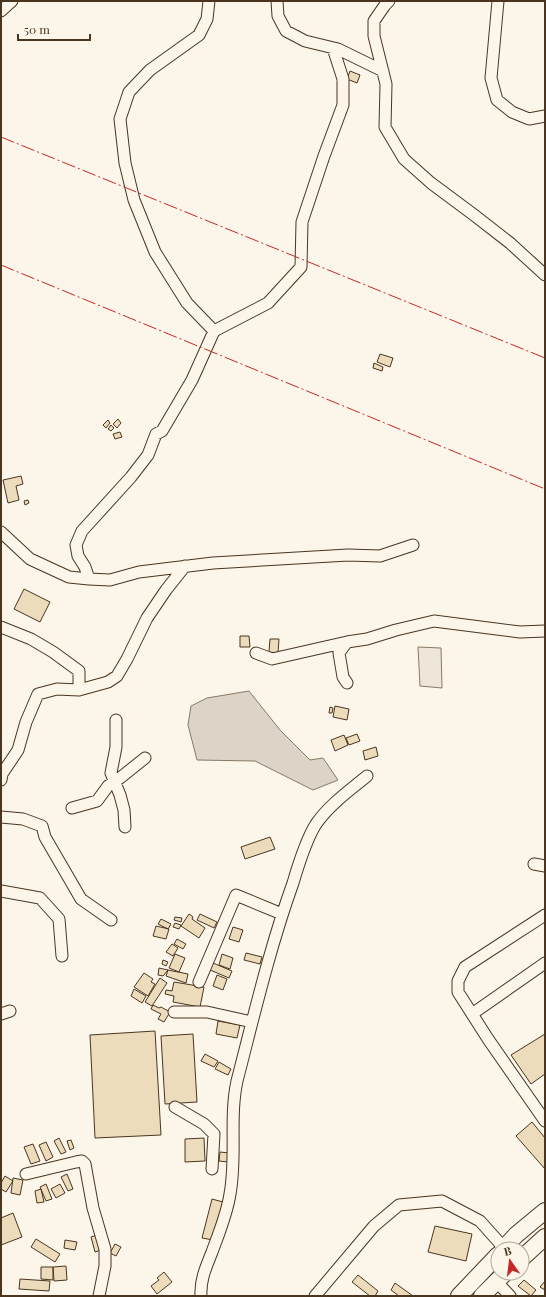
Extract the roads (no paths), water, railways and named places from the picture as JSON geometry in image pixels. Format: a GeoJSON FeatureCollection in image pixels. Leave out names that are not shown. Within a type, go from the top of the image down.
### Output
{"type":"FeatureCollection","features":[{"type":"Feature","properties":{"kind":"highway"},"geometry":{"type":"LineString","coordinates":[[511,1241],[545,1211]]}},
{"type":"Feature","properties":{"kind":"highway"},"geometry":{"type":"LineString","coordinates":[[530,1251],[545,1237]]}},
{"type":"Feature","properties":{"kind":"highway"},"geometry":{"type":"LineString","coordinates":[[459,1296],[490,1264]]}},
{"type":"Feature","properties":{"kind":"highway"},"geometry":{"type":"LineString","coordinates":[[482,1296],[497,1281]]}},
{"type":"Feature","properties":{"kind":"street"},"geometry":{"type":"LineString","coordinates":[[1,11],[12,1]]}},
{"type":"Feature","properties":{"kind":"street"},"geometry":{"type":"LineString","coordinates":[[209,1],[207,19],[199,35],[150,70],[129,92],[120,119],[125,163],[134,200],[155,252],[187,303],[214,331]]}},
{"type":"Feature","properties":{"kind":"street"},"geometry":{"type":"LineString","coordinates":[[277,1],[278,16],[286,31],[305,41],[333,48],[383,71]]}},
{"type":"Feature","properties":{"kind":"street"},"geometry":{"type":"LineString","coordinates":[[389,1],[374,21],[374,36],[386,84],[385,127],[404,159],[431,183],[474,214],[510,243],[545,275]]}},
{"type":"Feature","properties":{"kind":"street"},"geometry":{"type":"LineString","coordinates":[[498,1],[491,78],[497,100],[512,112],[529,119],[545,116]]}},
{"type":"Feature","properties":{"kind":"street"},"geometry":{"type":"LineString","coordinates":[[89,579],[85,567],[78,556],[76,545],[82,531],[131,477],[148,455],[156,434],[162,431],[192,380],[214,331],[268,303],[301,267],[302,222],[343,105],[343,79],[333,48]]}},
{"type":"Feature","properties":{"kind":"street"},"geometry":{"type":"LineString","coordinates":[[1,532],[30,559],[69,577],[110,580],[139,572],[213,563],[348,555],[380,556],[413,545]]}},
{"type":"Feature","properties":{"kind":"street"},"geometry":{"type":"LineString","coordinates":[[1,776],[18,750],[26,722],[38,694],[57,689],[79,690],[108,682],[116,676],[127,658],[147,618],[185,566]]}},
{"type":"Feature","properties":{"kind":"street"},"geometry":{"type":"LineString","coordinates":[[256,653],[272,659],[367,639],[434,621],[520,632],[545,631]]}},
{"type":"Feature","properties":{"kind":"street"},"geometry":{"type":"LineString","coordinates":[[1,627],[31,639],[53,652],[79,671],[79,690]]}},
{"type":"Feature","properties":{"kind":"street"},"geometry":{"type":"LineString","coordinates":[[347,642],[339,653],[342,677],[347,683]]}},
{"type":"Feature","properties":{"kind":"street"},"geometry":{"type":"LineString","coordinates":[[116,720],[116,747],[111,774],[120,795],[124,810],[125,827]]}},
{"type":"Feature","properties":{"kind":"street"},"geometry":{"type":"LineString","coordinates":[[72,808],[97,801],[108,786],[145,758]]}},
{"type":"Feature","properties":{"kind":"street"},"geometry":{"type":"LineString","coordinates":[[201,1296],[202,1278],[225,1216],[230,1194],[233,1174],[234,1095],[252,1022],[282,914],[295,875],[315,825],[328,810],[366,776]]}},
{"type":"Feature","properties":{"kind":"street"},"geometry":{"type":"LineString","coordinates":[[1,817],[23,819],[42,826],[45,837],[81,900],[111,920]]}},
{"type":"Feature","properties":{"kind":"street"},"geometry":{"type":"LineString","coordinates":[[1,891],[40,898],[59,919],[62,956]]}},
{"type":"Feature","properties":{"kind":"street"},"geometry":{"type":"LineString","coordinates":[[199,982],[236,895],[282,914]]}},
{"type":"Feature","properties":{"kind":"street"},"geometry":{"type":"LineString","coordinates":[[545,915],[465,967],[458,981],[458,992],[545,1121]]}},
{"type":"Feature","properties":{"kind":"street"},"geometry":{"type":"LineString","coordinates":[[472,1014],[545,963]]}},
{"type":"Feature","properties":{"kind":"street"},"geometry":{"type":"LineString","coordinates":[[174,1012],[207,1012],[252,1022]]}},
{"type":"Feature","properties":{"kind":"street"},"geometry":{"type":"LineString","coordinates":[[175,1107],[204,1124],[214,1134],[212,1169]]}},
{"type":"Feature","properties":{"kind":"street"},"geometry":{"type":"LineString","coordinates":[[26,1174],[76,1162],[82,1161],[85,1164],[93,1208],[105,1249],[105,1266],[99,1296]]}},
{"type":"Feature","properties":{"kind":"street"},"geometry":{"type":"LineString","coordinates":[[315,1296],[374,1226],[400,1205],[442,1201],[480,1221],[495,1241]]}},
{"type":"Feature","properties":{"kind":"street"},"geometry":{"type":"LineString","coordinates":[[503,1281],[510,1296]]}}]}
